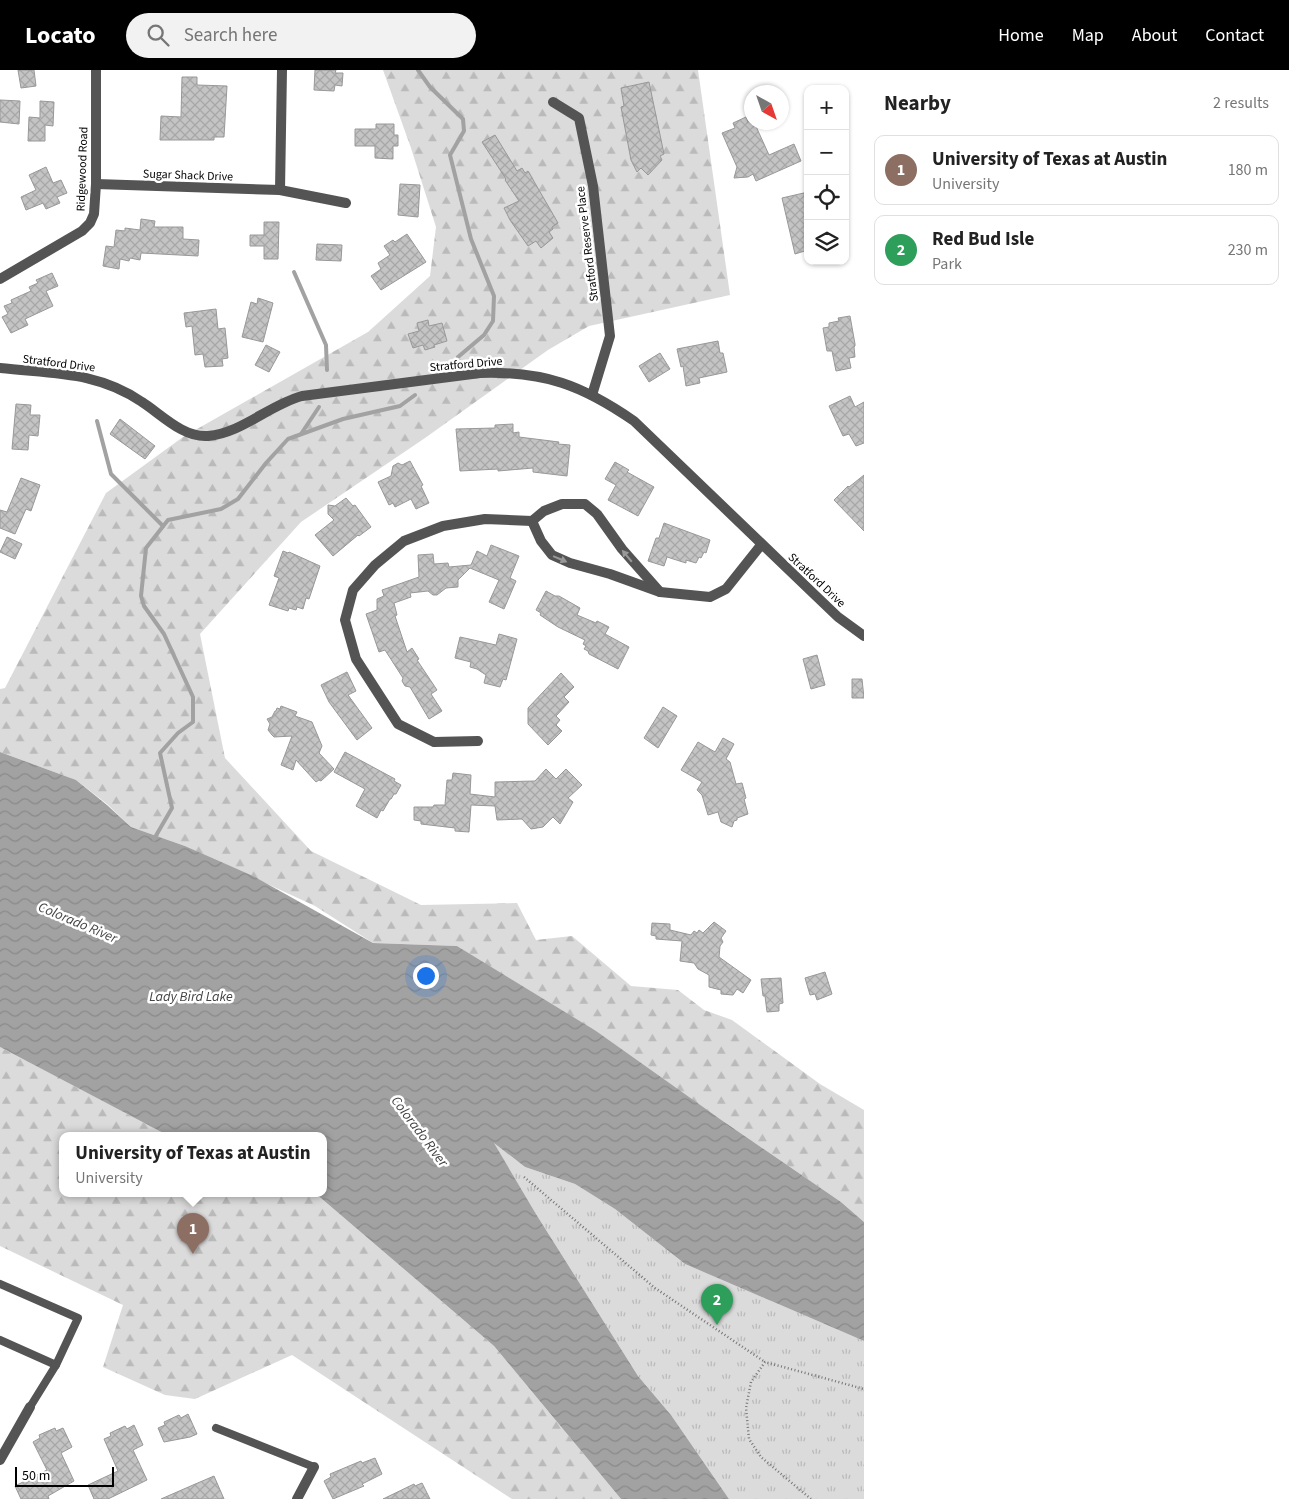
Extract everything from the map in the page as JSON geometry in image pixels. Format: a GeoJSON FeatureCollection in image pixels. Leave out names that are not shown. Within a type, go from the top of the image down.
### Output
{"type":"FeatureCollection","features":[{"type":"Feature","properties":{"kind":"street","name":"Ridgewood Road"},"geometry":{"type":"LineString","coordinates":[[0,279],[82,231],[90,223],[94,214],[96,184],[96,70]]}},
{"type":"Feature","properties":{"kind":"street"},"geometry":{"type":"LineString","coordinates":[[280,190],[282,70]]}},
{"type":"Feature","properties":{"kind":"street","name":"Stratford Reserve Place"},"geometry":{"type":"LineString","coordinates":[[553,102],[579,118],[598,217],[610,336],[592,395]]}},
{"type":"Feature","properties":{"kind":"street","name":"Sugar Shack Drive"},"geometry":{"type":"LineString","coordinates":[[96,184],[280,190],[346,203]]}},
{"type":"Feature","properties":{"kind":"street","name":"Stratford Drive"},"geometry":{"type":"LineString","coordinates":[[0,368],[88,377],[108,383],[142,402],[173,424],[190,433],[206,436],[230,430],[286,401],[302,396],[480,373],[506,372],[537,375],[564,383],[592,395],[620,412],[652,438],[761,545],[838,617],[864,636]]}},
{"type":"Feature","properties":{"kind":"street"},"geometry":{"type":"LineString","coordinates":[[478,741],[434,742],[398,724],[356,659],[345,620],[353,590],[375,565],[404,542],[443,526],[485,519],[532,521],[544,511],[562,504],[585,504],[597,514],[622,550],[660,592]]}},
{"type":"Feature","properties":{"kind":"street"},"geometry":{"type":"LineString","coordinates":[[532,521],[541,540],[552,555],[570,563],[660,592],[710,597],[726,589],[761,545]]}},
{"type":"Feature","properties":{"kind":"street"},"geometry":{"type":"LineString","coordinates":[[0,1460],[30,1407]]}},
{"type":"Feature","properties":{"kind":"street"},"geometry":{"type":"LineString","coordinates":[[298,1499],[314,1467]]}},
{"type":"Feature","properties":{"kind":"lane"},"geometry":{"type":"LineString","coordinates":[[0,1284],[78,1318],[56,1365],[30,1407]]}},
{"type":"Feature","properties":{"kind":"lane"},"geometry":{"type":"LineString","coordinates":[[0,1340],[56,1365]]}},
{"type":"Feature","properties":{"kind":"lane"},"geometry":{"type":"LineString","coordinates":[[216,1428],[314,1467]]}},
{"type":"Feature","properties":{"kind":"path"},"geometry":{"type":"LineString","coordinates":[[524,1177],[655,1288],[765,1362],[864,1390]]}},
{"type":"Feature","properties":{"kind":"path"},"geometry":{"type":"LineString","coordinates":[[765,1362],[752,1382],[746,1408],[749,1439],[761,1457],[811,1499]]}},
{"type":"Feature","properties":{"kind":"green space"},"geometry":{"type":"Polygon","coordinates":[[[383,70],[698,70],[730,295],[589,326],[548,350],[425,438],[301,522],[200,634],[225,758],[311,851],[421,905],[517,903],[536,940],[572,936],[631,986],[678,990],[704,1010],[732,1020],[820,1084],[864,1110],[864,1222],[841,1202],[720,1119],[457,946],[373,943],[315,906],[185,846],[131,827],[107,804],[76,780],[0,752],[0,689],[5,688],[106,493],[183,437],[368,332],[430,276],[436,227],[411,148],[383,70]]]}},
{"type":"Feature","properties":{"kind":"green space"},"geometry":{"type":"Polygon","coordinates":[[[0,1047],[161,1132],[59,1132],[59,1197],[320,1197],[494,1346],[621,1499],[512,1499],[292,1355],[195,1399],[165,1395],[103,1367],[123,1305],[0,1246],[0,1047]]]}},
{"type":"Feature","properties":{"kind":"green space"},"geometry":{"type":"Polygon","coordinates":[[[493,1142],[525,1167],[575,1184],[615,1209],[685,1264],[864,1341],[864,1499],[729,1499],[671,1415],[638,1376],[493,1142]]]}},
{"type":"Feature","properties":{"kind":"water","name":"Lady Bird Lake"},"geometry":{"type":"Polygon","coordinates":[[[0,752],[76,780],[131,827],[185,846],[253,876],[373,943],[457,946],[596,1031],[841,1202],[864,1222],[864,1341],[685,1264],[615,1209],[575,1184],[525,1167],[494,1143],[536,1214],[638,1376],[671,1415],[729,1499],[621,1499],[494,1346],[320,1197],[327,1197],[327,1132],[161,1132],[0,1047],[0,752]]]}},
{"type":"Feature","properties":{"kind":"building"},"geometry":{"type":"Polygon","coordinates":[[[18,70],[34,70],[36,86],[21,88],[18,70]]]}},
{"type":"Feature","properties":{"kind":"building"},"geometry":{"type":"Polygon","coordinates":[[[315,70],[336,70],[335,73],[343,73],[342,86],[335,85],[334,91],[314,90],[315,70]]]}},
{"type":"Feature","properties":{"kind":"building"},"geometry":{"type":"Polygon","coordinates":[[[182,77],[197,77],[197,85],[227,86],[224,137],[214,137],[214,140],[160,140],[161,116],[181,117],[182,77]]]}},
{"type":"Feature","properties":{"kind":"building"},"geometry":{"type":"Polygon","coordinates":[[[649,82],[664,154],[660,156],[662,160],[648,175],[641,168],[637,172],[631,160],[621,107],[624,106],[621,88],[649,82]]]}},
{"type":"Feature","properties":{"kind":"building"},"geometry":{"type":"Polygon","coordinates":[[[0,100],[20,101],[19,124],[0,122],[0,100]]]}},
{"type":"Feature","properties":{"kind":"building"},"geometry":{"type":"Polygon","coordinates":[[[40,101],[54,102],[53,126],[45,125],[45,141],[28,141],[29,117],[40,118],[40,101]]]}},
{"type":"Feature","properties":{"kind":"building"},"geometry":{"type":"Polygon","coordinates":[[[744,118],[744,130],[758,130],[769,155],[794,144],[801,161],[756,181],[753,174],[748,177],[734,178],[737,167],[722,133],[735,128],[733,123],[744,118]]]}},
{"type":"Feature","properties":{"kind":"building"},"geometry":{"type":"Polygon","coordinates":[[[376,124],[394,124],[394,135],[398,135],[398,146],[393,146],[393,159],[375,158],[375,146],[355,146],[355,129],[376,129],[376,124]]]}},
{"type":"Feature","properties":{"kind":"building"},"geometry":{"type":"Polygon","coordinates":[[[495,135],[517,171],[522,168],[525,173],[528,171],[558,223],[549,232],[553,238],[541,248],[536,241],[528,246],[504,208],[519,201],[482,142],[495,135]]]}},
{"type":"Feature","properties":{"kind":"building"},"geometry":{"type":"Polygon","coordinates":[[[46,167],[53,183],[61,180],[67,193],[57,197],[60,203],[46,209],[43,203],[26,210],[21,197],[36,190],[29,175],[46,167]]]}},
{"type":"Feature","properties":{"kind":"building"},"geometry":{"type":"Polygon","coordinates":[[[400,184],[420,185],[418,217],[398,215],[400,184]]]}},
{"type":"Feature","properties":{"kind":"building"},"geometry":{"type":"Polygon","coordinates":[[[804,193],[804,251],[795,254],[782,198],[804,193]]]}},
{"type":"Feature","properties":{"kind":"building"},"geometry":{"type":"Polygon","coordinates":[[[141,219],[155,221],[154,227],[183,227],[183,239],[199,240],[198,256],[141,253],[140,260],[130,258],[129,261],[120,259],[119,269],[103,266],[106,246],[114,247],[116,230],[125,231],[125,228],[140,230],[141,219]]]}},
{"type":"Feature","properties":{"kind":"building"},"geometry":{"type":"Polygon","coordinates":[[[264,222],[279,222],[278,259],[264,259],[264,246],[250,246],[250,235],[264,235],[264,222]]]}},
{"type":"Feature","properties":{"kind":"building"},"geometry":{"type":"Polygon","coordinates":[[[407,234],[426,262],[381,290],[371,276],[381,269],[378,263],[390,255],[384,246],[393,240],[395,242],[407,234]]]}},
{"type":"Feature","properties":{"kind":"building"},"geometry":{"type":"Polygon","coordinates":[[[317,244],[342,245],[341,261],[316,260],[317,244]]]}},
{"type":"Feature","properties":{"kind":"building"},"geometry":{"type":"Polygon","coordinates":[[[52,273],[58,286],[46,291],[53,306],[25,319],[28,325],[11,333],[2,317],[8,314],[4,306],[12,303],[11,300],[31,291],[29,287],[38,283],[36,280],[52,273]]]}},
{"type":"Feature","properties":{"kind":"building"},"geometry":{"type":"Polygon","coordinates":[[[258,298],[273,303],[263,342],[242,337],[251,302],[257,304],[258,298]]]}},
{"type":"Feature","properties":{"kind":"building"},"geometry":{"type":"Polygon","coordinates":[[[216,309],[218,329],[225,328],[228,358],[222,359],[223,366],[205,367],[203,354],[195,355],[192,326],[186,327],[184,313],[216,309]]]}},
{"type":"Feature","properties":{"kind":"building"},"geometry":{"type":"Polygon","coordinates":[[[850,316],[855,344],[855,357],[849,358],[851,368],[836,371],[832,351],[827,351],[823,328],[829,327],[829,323],[839,321],[838,318],[850,316]]]}},
{"type":"Feature","properties":{"kind":"building"},"geometry":{"type":"Polygon","coordinates":[[[428,320],[429,326],[442,323],[447,341],[425,350],[423,345],[413,348],[408,334],[419,331],[417,323],[428,320]]]}},
{"type":"Feature","properties":{"kind":"building"},"geometry":{"type":"Polygon","coordinates":[[[718,341],[727,372],[699,378],[700,383],[686,386],[683,366],[681,367],[677,349],[718,341]]]}},
{"type":"Feature","properties":{"kind":"building"},"geometry":{"type":"Polygon","coordinates":[[[266,345],[280,352],[269,372],[255,365],[266,345]]]}},
{"type":"Feature","properties":{"kind":"building"},"geometry":{"type":"Polygon","coordinates":[[[660,353],[670,369],[649,382],[639,366],[660,353]]]}},
{"type":"Feature","properties":{"kind":"building"},"geometry":{"type":"Polygon","coordinates":[[[850,396],[855,407],[864,402],[864,443],[856,446],[849,434],[843,436],[829,406],[850,396]]]}},
{"type":"Feature","properties":{"kind":"building"},"geometry":{"type":"Polygon","coordinates":[[[16,404],[31,405],[30,415],[40,415],[38,436],[29,435],[28,450],[12,449],[16,404]]]}},
{"type":"Feature","properties":{"kind":"building"},"geometry":{"type":"Polygon","coordinates":[[[120,419],[155,446],[145,459],[110,434],[120,419]]]}},
{"type":"Feature","properties":{"kind":"building"},"geometry":{"type":"Polygon","coordinates":[[[513,424],[513,433],[519,432],[519,437],[570,445],[567,476],[533,472],[533,468],[498,471],[498,469],[460,471],[456,429],[495,428],[495,425],[513,424]]]}},
{"type":"Feature","properties":{"kind":"building"},"geometry":{"type":"Polygon","coordinates":[[[410,461],[423,485],[421,486],[429,503],[416,509],[411,499],[395,507],[393,503],[389,505],[378,482],[391,476],[393,466],[398,463],[402,465],[410,461]]]}},
{"type":"Feature","properties":{"kind":"building"},"geometry":{"type":"Polygon","coordinates":[[[615,462],[629,470],[627,472],[654,487],[638,516],[608,500],[616,485],[605,479],[615,462]]]}},
{"type":"Feature","properties":{"kind":"building"},"geometry":{"type":"Polygon","coordinates":[[[864,475],[864,531],[834,500],[848,486],[864,475]]]}},
{"type":"Feature","properties":{"kind":"building"},"geometry":{"type":"Polygon","coordinates":[[[21,478],[40,485],[31,511],[26,509],[15,534],[0,528],[0,510],[7,512],[21,478]]]}},
{"type":"Feature","properties":{"kind":"building"},"geometry":{"type":"Polygon","coordinates":[[[346,498],[353,506],[355,505],[371,527],[358,535],[333,556],[315,535],[334,520],[328,514],[328,505],[335,506],[346,498]]]}},
{"type":"Feature","properties":{"kind":"building"},"geometry":{"type":"Polygon","coordinates":[[[664,523],[710,540],[706,553],[704,552],[701,558],[699,557],[696,563],[686,560],[686,563],[667,557],[664,566],[648,561],[656,538],[659,538],[664,523]]]}},
{"type":"Feature","properties":{"kind":"building"},"geometry":{"type":"Polygon","coordinates":[[[7,537],[22,544],[15,559],[0,552],[7,537]]]}},
{"type":"Feature","properties":{"kind":"building"},"geometry":{"type":"Polygon","coordinates":[[[491,545],[519,556],[510,578],[516,581],[504,609],[489,602],[499,580],[470,568],[458,580],[458,587],[446,588],[437,595],[433,595],[428,591],[410,593],[411,597],[394,603],[397,615],[395,616],[407,652],[412,648],[419,659],[417,660],[437,690],[431,694],[442,711],[429,719],[410,687],[405,686],[402,681],[403,678],[385,650],[379,652],[366,614],[377,610],[377,599],[384,596],[382,590],[419,577],[418,555],[433,554],[434,564],[448,563],[449,567],[471,565],[477,551],[487,556],[491,545]]]}},
{"type":"Feature","properties":{"kind":"building"},"geometry":{"type":"Polygon","coordinates":[[[283,551],[320,566],[309,599],[306,598],[303,609],[297,607],[296,610],[289,608],[288,611],[269,605],[279,578],[274,576],[283,551]]]}},
{"type":"Feature","properties":{"kind":"building"},"geometry":{"type":"Polygon","coordinates":[[[546,591],[580,608],[577,615],[609,627],[605,634],[629,647],[618,669],[589,654],[584,649],[586,646],[583,644],[585,640],[558,627],[540,615],[541,613],[536,610],[546,591]]]}},
{"type":"Feature","properties":{"kind":"building"},"geometry":{"type":"Polygon","coordinates":[[[499,634],[517,639],[506,680],[503,679],[500,687],[484,683],[486,675],[470,667],[471,662],[455,658],[460,637],[496,645],[499,634]]]}},
{"type":"Feature","properties":{"kind":"building"},"geometry":{"type":"Polygon","coordinates":[[[817,655],[825,685],[811,689],[803,659],[817,655]]]}},
{"type":"Feature","properties":{"kind":"building"},"geometry":{"type":"Polygon","coordinates":[[[347,672],[356,691],[348,695],[372,728],[357,740],[329,702],[321,685],[347,672]]]}},
{"type":"Feature","properties":{"kind":"building"},"geometry":{"type":"Polygon","coordinates":[[[561,673],[574,687],[564,697],[569,702],[556,716],[560,720],[556,725],[562,731],[548,745],[528,724],[528,708],[561,673]]]}},
{"type":"Feature","properties":{"kind":"building"},"geometry":{"type":"Polygon","coordinates":[[[852,679],[862,679],[864,698],[852,698],[852,679]]]}},
{"type":"Feature","properties":{"kind":"building"},"geometry":{"type":"Polygon","coordinates":[[[281,706],[297,712],[295,716],[312,722],[322,746],[319,753],[334,769],[321,781],[316,782],[296,760],[293,770],[281,765],[292,736],[274,737],[268,730],[270,724],[267,719],[272,717],[277,708],[280,709],[281,706]]]}},
{"type":"Feature","properties":{"kind":"building"},"geometry":{"type":"Polygon","coordinates":[[[663,707],[677,716],[658,748],[644,738],[663,707]]]}},
{"type":"Feature","properties":{"kind":"building"},"geometry":{"type":"Polygon","coordinates":[[[723,738],[734,744],[726,759],[730,762],[736,784],[742,783],[748,814],[737,818],[732,827],[721,822],[718,812],[708,815],[702,795],[697,790],[702,782],[681,770],[698,742],[715,752],[723,738]]]}},
{"type":"Feature","properties":{"kind":"building"},"geometry":{"type":"Polygon","coordinates":[[[345,752],[395,779],[394,781],[401,785],[377,818],[356,806],[365,789],[334,772],[345,752]]]}},
{"type":"Feature","properties":{"kind":"building"},"geometry":{"type":"Polygon","coordinates":[[[546,769],[556,779],[566,769],[582,785],[568,798],[573,802],[560,824],[553,817],[543,827],[531,829],[522,819],[497,820],[495,806],[471,805],[469,832],[455,831],[455,828],[421,824],[421,821],[414,820],[414,807],[445,805],[447,780],[452,780],[453,773],[471,775],[470,794],[495,797],[495,782],[535,781],[546,769]]]}},
{"type":"Feature","properties":{"kind":"building"},"geometry":{"type":"Polygon","coordinates":[[[714,922],[726,931],[721,938],[723,942],[720,946],[719,957],[751,980],[743,993],[737,989],[733,995],[721,994],[721,990],[709,987],[709,975],[698,969],[694,963],[680,961],[682,941],[656,939],[656,936],[651,935],[652,923],[670,924],[670,930],[691,935],[694,931],[697,933],[699,930],[703,933],[714,922]]]}},
{"type":"Feature","properties":{"kind":"building"},"geometry":{"type":"Polygon","coordinates":[[[825,972],[832,994],[817,1000],[815,994],[810,995],[805,978],[825,972]]]}},
{"type":"Feature","properties":{"kind":"building"},"geometry":{"type":"Polygon","coordinates":[[[781,978],[783,1003],[779,1004],[779,1011],[767,1012],[761,979],[781,978]]]}},
{"type":"Feature","properties":{"kind":"building"},"geometry":{"type":"Polygon","coordinates":[[[188,1414],[197,1434],[164,1442],[158,1428],[165,1425],[164,1422],[179,1415],[181,1418],[188,1414]]]}},
{"type":"Feature","properties":{"kind":"building"},"geometry":{"type":"Polygon","coordinates":[[[134,1425],[143,1445],[133,1450],[147,1480],[108,1499],[94,1499],[88,1485],[118,1471],[104,1439],[111,1436],[110,1433],[125,1426],[127,1429],[134,1425]]]}},
{"type":"Feature","properties":{"kind":"building"},"geometry":{"type":"Polygon","coordinates":[[[55,1428],[56,1431],[63,1428],[72,1447],[61,1453],[74,1481],[48,1496],[49,1499],[21,1499],[15,1486],[47,1470],[33,1442],[40,1438],[39,1435],[55,1428]]]}},
{"type":"Feature","properties":{"kind":"building"},"geometry":{"type":"Polygon","coordinates":[[[375,1458],[382,1474],[362,1484],[364,1486],[333,1499],[324,1481],[331,1477],[330,1474],[361,1461],[362,1463],[375,1458]]]}},
{"type":"Feature","properties":{"kind":"building"},"geometry":{"type":"Polygon","coordinates":[[[214,1476],[224,1499],[161,1499],[193,1485],[214,1476]]]}},
{"type":"Feature","properties":{"kind":"building"},"geometry":{"type":"Polygon","coordinates":[[[422,1483],[430,1499],[383,1499],[414,1484],[415,1486],[422,1483]]]}},
{"type":"Feature","properties":{"kind":"waterway"},"geometry":{"type":"LineString","coordinates":[[418,70],[430,87],[463,119],[464,131],[450,155],[471,239],[494,296],[493,321],[484,335],[458,357]]}},
{"type":"Feature","properties":{"kind":"waterway"},"geometry":{"type":"LineString","coordinates":[[294,272],[326,345],[327,370]]}},
{"type":"Feature","properties":{"kind":"waterway"},"geometry":{"type":"LineString","coordinates":[[154,839],[172,808],[160,753],[178,733],[193,722],[193,697],[164,634],[144,606],[141,596],[146,548],[168,520],[221,509],[238,499],[266,463],[288,439],[343,419],[400,406],[415,395]]}},
{"type":"Feature","properties":{"kind":"waterway"},"geometry":{"type":"LineString","coordinates":[[301,434],[319,407]]}},
{"type":"Feature","properties":{"kind":"waterway"},"geometry":{"type":"LineString","coordinates":[[97,421],[111,474],[163,526]]}},
{"type":"Feature","properties":{"kind":"place","name":"University of Texas at Austin"},"geometry":{"type":"Point","coordinates":[193,1254]}},
{"type":"Feature","properties":{"kind":"place","name":"Red Bud Isle"},"geometry":{"type":"Point","coordinates":[717,1325]}},
{"type":"Feature","properties":{"kind":"water label","name":"Colorado River"},"geometry":{"type":"Point","coordinates":[78,922]}},
{"type":"Feature","properties":{"kind":"water label","name":"Colorado River"},"geometry":{"type":"Point","coordinates":[420,1131]}}]}
